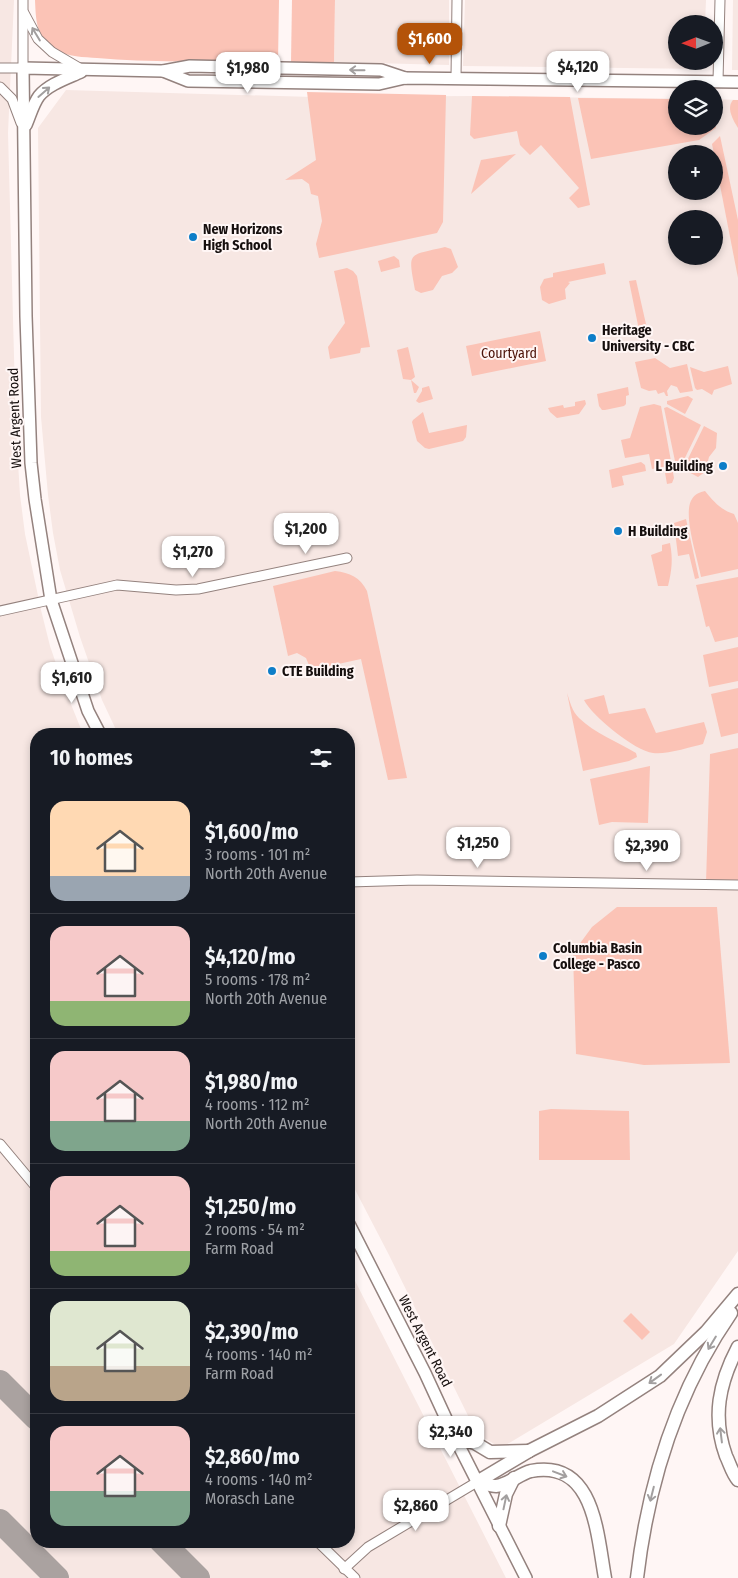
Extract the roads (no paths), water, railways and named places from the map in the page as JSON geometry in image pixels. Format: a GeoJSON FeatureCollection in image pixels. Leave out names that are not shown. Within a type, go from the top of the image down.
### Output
{"type":"FeatureCollection","features":[{"type":"Feature","properties":{"kind":"highway"},"geometry":{"type":"LineString","coordinates":[[477,1482],[529,1451],[598,1416],[660,1376],[706,1332],[738,1294]]}},
{"type":"Feature","properties":{"kind":"highway"},"geometry":{"type":"LineString","coordinates":[[637,1578],[644,1526],[669,1435],[693,1378],[738,1302]]}},
{"type":"Feature","properties":{"kind":"highway"},"geometry":{"type":"LineString","coordinates":[[738,1347],[726,1369],[718,1405],[721,1442],[733,1474],[738,1480]]}},
{"type":"Feature","properties":{"kind":"highway"},"geometry":{"type":"LineString","coordinates":[[455,1438],[475,1443],[490,1452],[529,1451]]}},
{"type":"Feature","properties":{"kind":"highway"},"geometry":{"type":"LineString","coordinates":[[477,1482],[497,1486],[519,1475],[533,1471],[550,1470],[567,1476],[580,1487],[592,1511],[605,1578]]}},
{"type":"Feature","properties":{"kind":"highway"},"geometry":{"type":"LineString","coordinates":[[499,1526],[506,1494],[514,1478]]}},
{"type":"Feature","properties":{"kind":"main road"},"geometry":{"type":"LineString","coordinates":[[23,68],[163,71],[190,66],[381,70],[404,78],[668,80]]}},
{"type":"Feature","properties":{"kind":"main road","name":"West Argent Road"},"geometry":{"type":"LineString","coordinates":[[23,68],[26,316],[31,463],[51,600],[88,711],[97,728]]}},
{"type":"Feature","properties":{"kind":"main road"},"geometry":{"type":"LineString","coordinates":[[24,132],[35,103],[41,93],[83,70]]}},
{"type":"Feature","properties":{"kind":"main road"},"geometry":{"type":"LineString","coordinates":[[723,81],[738,82]]}},
{"type":"Feature","properties":{"kind":"main road","name":"West Argent Road"},"geometry":{"type":"LineString","coordinates":[[355,1236],[526,1578]]}},
{"type":"Feature","properties":{"kind":"street","name":"West Argent Road"},"geometry":{"type":"LineString","coordinates":[[23,0],[23,68]]}},
{"type":"Feature","properties":{"kind":"street"},"geometry":{"type":"LineString","coordinates":[[456,78],[457,0]]}},
{"type":"Feature","properties":{"kind":"street"},"geometry":{"type":"LineString","coordinates":[[718,80],[720,0]]}},
{"type":"Feature","properties":{"kind":"street"},"geometry":{"type":"LineString","coordinates":[[23,11],[38,39],[52,52],[83,70]]}},
{"type":"Feature","properties":{"kind":"street"},"geometry":{"type":"LineString","coordinates":[[0,68],[23,68]]}},
{"type":"Feature","properties":{"kind":"street"},"geometry":{"type":"LineString","coordinates":[[0,87],[12,99],[24,132]]}},
{"type":"Feature","properties":{"kind":"street"},"geometry":{"type":"LineString","coordinates":[[0,611],[117,585],[176,590],[198,589],[347,558]]}},
{"type":"Feature","properties":{"kind":"street"},"geometry":{"type":"LineString","coordinates":[[355,882],[417,880],[738,885]]}},
{"type":"Feature","properties":{"kind":"street"},"geometry":{"type":"LineString","coordinates":[[0,1144],[30,1180]]}},
{"type":"Feature","properties":{"kind":"street"},"geometry":{"type":"LineString","coordinates":[[344,1569],[361,1552],[376,1541],[477,1482]]}},
{"type":"Feature","properties":{"kind":"street"},"geometry":{"type":"LineString","coordinates":[[324,1548],[355,1578]]}},
{"type":"Feature","properties":{"kind":"place","name":"New Horizons High School"},"geometry":{"type":"Point","coordinates":[193,237]}},
{"type":"Feature","properties":{"kind":"place","name":"Heritage University - CBC"},"geometry":{"type":"Point","coordinates":[592,338]}},
{"type":"Feature","properties":{"kind":"place","name":"L Building"},"geometry":{"type":"Point","coordinates":[723,466]}},
{"type":"Feature","properties":{"kind":"place","name":"H Building"},"geometry":{"type":"Point","coordinates":[618,531]}},
{"type":"Feature","properties":{"kind":"place","name":"CTE Building"},"geometry":{"type":"Point","coordinates":[272,671]}},
{"type":"Feature","properties":{"kind":"place","name":"Columbia Basin College - Pasco"},"geometry":{"type":"Point","coordinates":[543,956]}},
{"type":"Feature","properties":{"kind":"park label","name":"Courtyard"},"geometry":{"type":"Point","coordinates":[509,353]}}]}
